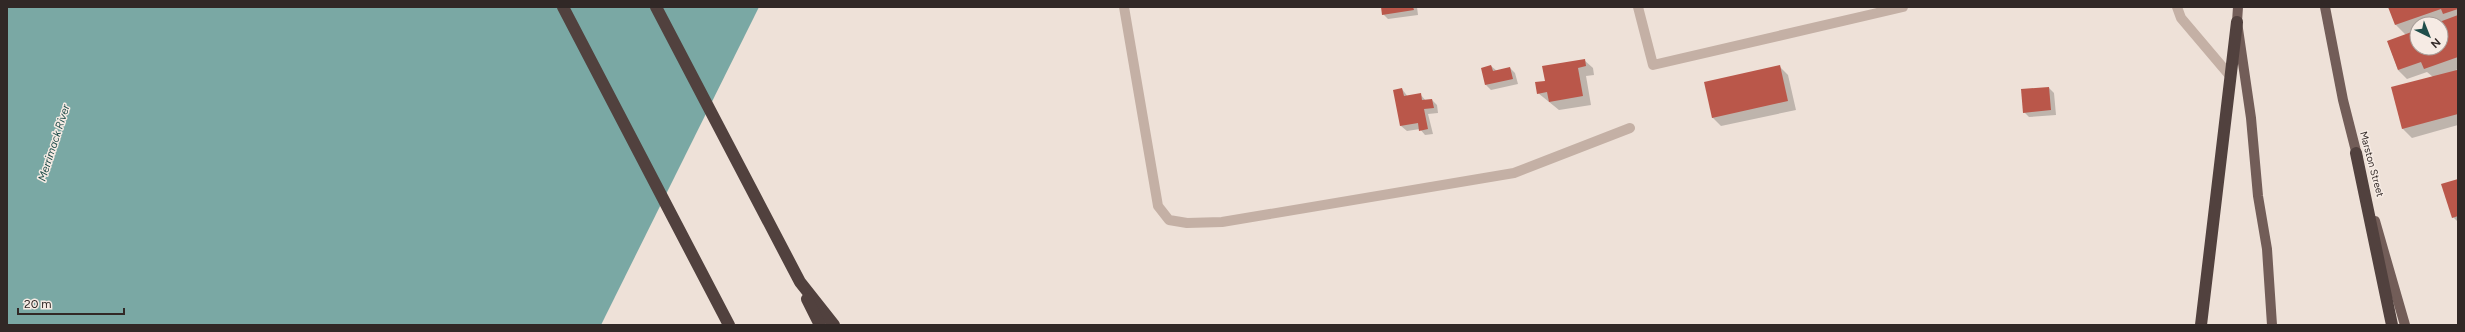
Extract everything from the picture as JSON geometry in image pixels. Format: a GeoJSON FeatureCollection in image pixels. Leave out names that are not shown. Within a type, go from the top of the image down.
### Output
{"type":"FeatureCollection","features":[{"type":"Feature","properties":{"kind":"highway"},"geometry":{"type":"LineString","coordinates":[[563,7],[729,325]]}},
{"type":"Feature","properties":{"kind":"highway"},"geometry":{"type":"LineString","coordinates":[[572,7],[736,325]]}},
{"type":"Feature","properties":{"kind":"highway"},"geometry":{"type":"LineString","coordinates":[[655,7],[800,282],[834,325]]}},
{"type":"Feature","properties":{"kind":"highway"},"geometry":{"type":"LineString","coordinates":[[655,7],[820,325]]}},
{"type":"Feature","properties":{"kind":"highway"},"geometry":{"type":"LineString","coordinates":[[2201,325],[2237,22]]}},
{"type":"Feature","properties":{"kind":"highway"},"geometry":{"type":"LineString","coordinates":[[2356,153],[2392,325]]}},
{"type":"Feature","properties":{"kind":"main road"},"geometry":{"type":"LineString","coordinates":[[2238,7],[2237,22],[2251,118],[2258,196],[2267,249],[2272,325]]}},
{"type":"Feature","properties":{"kind":"main road","name":"Marston Street"},"geometry":{"type":"LineString","coordinates":[[2325,7],[2343,100],[2356,153],[2405,325]]}},
{"type":"Feature","properties":{"kind":"lane"},"geometry":{"type":"LineString","coordinates":[[1124,7],[1158,206],[1169,220],[1187,223],[1222,222],[1514,173],[1630,128]]}},
{"type":"Feature","properties":{"kind":"lane"},"geometry":{"type":"LineString","coordinates":[[1638,7],[1653,65],[1903,7]]}},
{"type":"Feature","properties":{"kind":"lane"},"geometry":{"type":"LineString","coordinates":[[2177,7],[2181,18],[2231,77]]}},
{"type":"Feature","properties":{"kind":"water","name":"Merrimack River"},"geometry":{"type":"Polygon","coordinates":[[[7,7],[759,7],[601,325],[7,325],[7,7]]]}},
{"type":"Feature","properties":{"kind":"building"},"geometry":{"type":"Polygon","coordinates":[[[1381,7],[1413,7],[1414,10],[1382,15],[1381,7]]]}},
{"type":"Feature","properties":{"kind":"building"},"geometry":{"type":"Polygon","coordinates":[[[2388,7],[2458,7],[2458,9],[2443,14],[2441,9],[2421,16],[2409,16],[2409,20],[2395,25],[2388,7]]]}},
{"type":"Feature","properties":{"kind":"building"},"geometry":{"type":"Polygon","coordinates":[[[2458,15],[2458,57],[2424,69],[2421,62],[2398,70],[2387,41],[2409,33],[2409,56],[2449,56],[2449,18],[2458,15]]]}},
{"type":"Feature","properties":{"kind":"building"},"geometry":{"type":"Polygon","coordinates":[[[1585,59],[1586,66],[1578,68],[1583,96],[1549,102],[1547,92],[1537,94],[1535,82],[1545,81],[1542,66],[1585,59]]]}},
{"type":"Feature","properties":{"kind":"building"},"geometry":{"type":"Polygon","coordinates":[[[1491,65],[1493,71],[1510,67],[1513,79],[1485,85],[1481,68],[1491,65]]]}},
{"type":"Feature","properties":{"kind":"building"},"geometry":{"type":"Polygon","coordinates":[[[1780,65],[1788,101],[1712,118],[1704,82],[1780,65]]]}},
{"type":"Feature","properties":{"kind":"building"},"geometry":{"type":"Polygon","coordinates":[[[2457,70],[2458,114],[2402,129],[2391,87],[2457,70]]]}},
{"type":"Feature","properties":{"kind":"building"},"geometry":{"type":"Polygon","coordinates":[[[2049,87],[2051,110],[2023,113],[2021,89],[2049,87]]]}},
{"type":"Feature","properties":{"kind":"building"},"geometry":{"type":"Polygon","coordinates":[[[1402,88],[1404,96],[1421,93],[1422,100],[1432,99],[1434,108],[1424,109],[1428,129],[1419,131],[1418,123],[1400,126],[1393,90],[1402,88]]]}},
{"type":"Feature","properties":{"kind":"building"},"geometry":{"type":"Polygon","coordinates":[[[2458,179],[2458,216],[2452,218],[2441,184],[2458,179]]]}}]}
